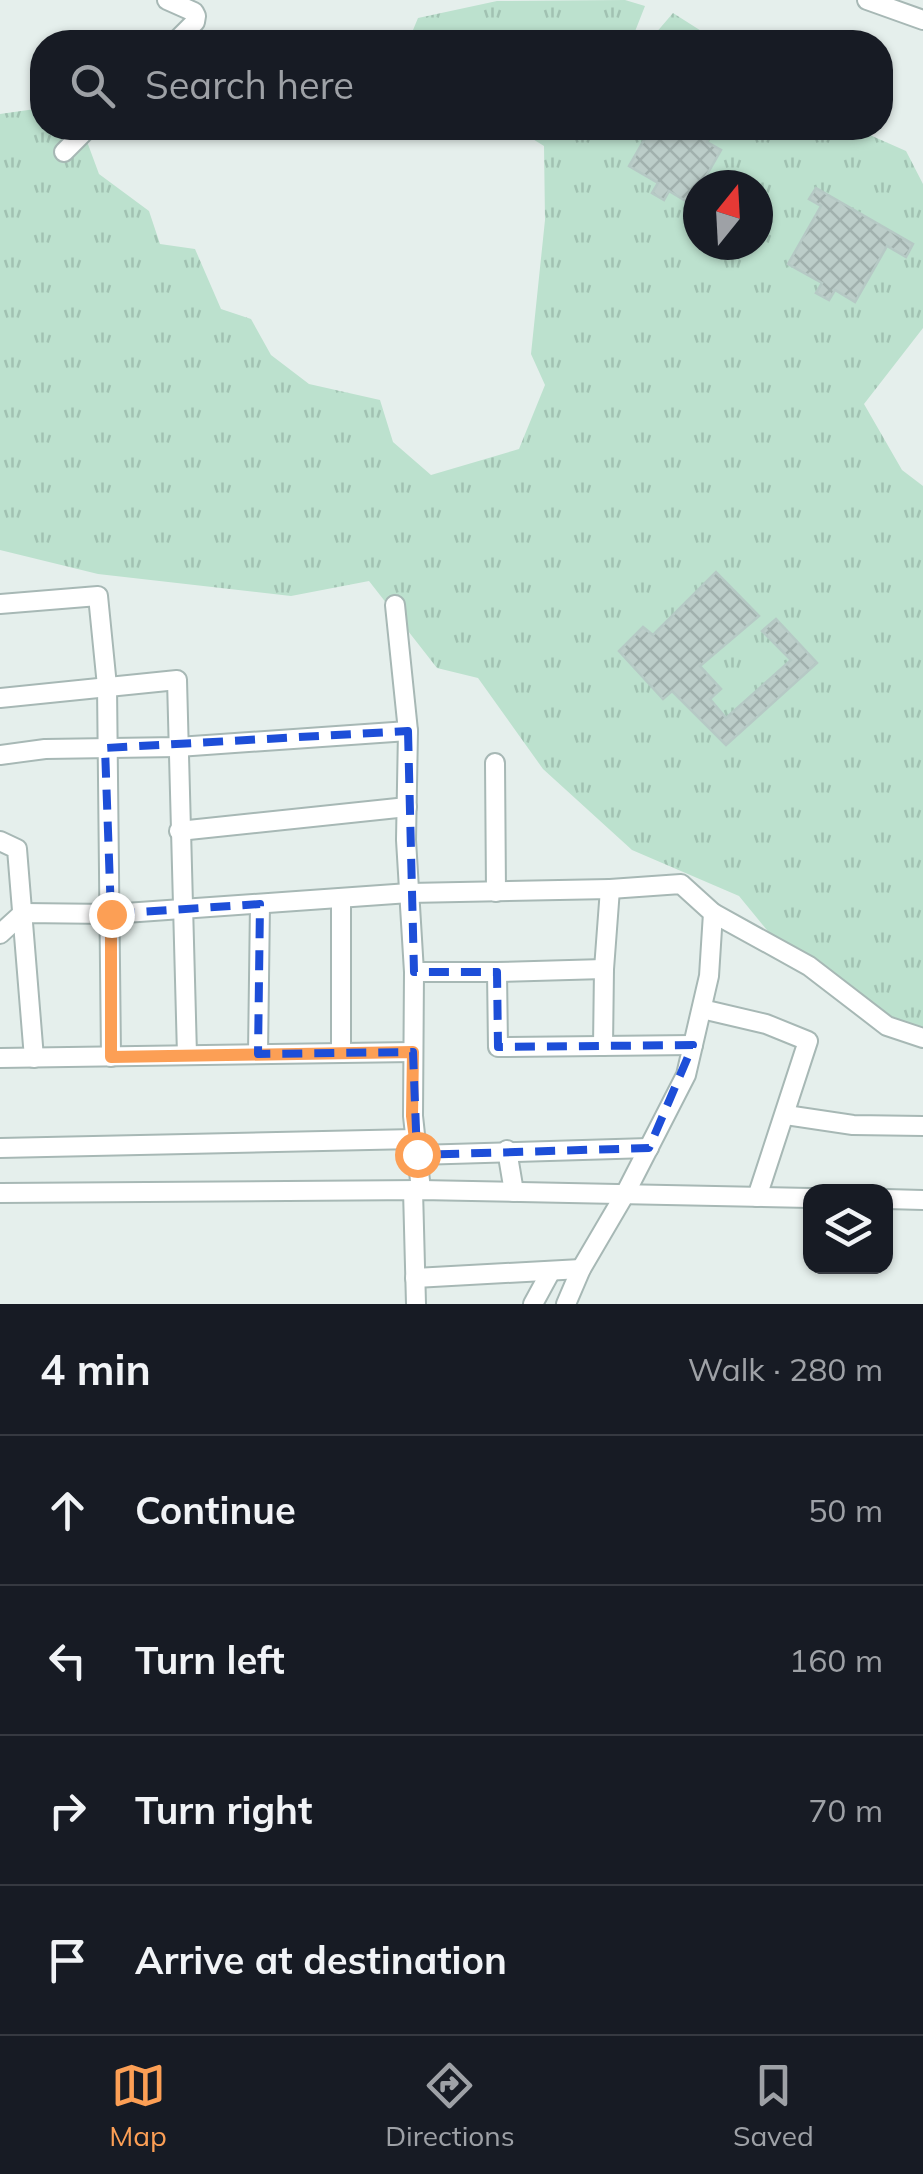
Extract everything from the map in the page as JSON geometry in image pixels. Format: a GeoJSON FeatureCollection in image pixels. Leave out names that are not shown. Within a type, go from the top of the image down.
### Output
{"type":"FeatureCollection","features":[{"type":"Feature","properties":{"kind":"street"},"geometry":{"type":"LineString","coordinates":[[167,0],[194,12],[195,22],[187,30]]}},
{"type":"Feature","properties":{"kind":"street"},"geometry":{"type":"LineString","coordinates":[[867,0],[923,20]]}},
{"type":"Feature","properties":{"kind":"street"},"geometry":{"type":"LineString","coordinates":[[64,152],[76,140]]}},
{"type":"Feature","properties":{"kind":"street"},"geometry":{"type":"LineString","coordinates":[[0,604],[98,596],[107,686],[111,1057]]}},
{"type":"Feature","properties":{"kind":"street"},"geometry":{"type":"LineString","coordinates":[[395,605],[408,731],[416,1304]]}},
{"type":"Feature","properties":{"kind":"street"},"geometry":{"type":"LineString","coordinates":[[0,698],[178,680],[186,1056]]}},
{"type":"Feature","properties":{"kind":"street"},"geometry":{"type":"LineString","coordinates":[[0,755],[44,749],[178,746],[408,731]]}},
{"type":"Feature","properties":{"kind":"street"},"geometry":{"type":"LineString","coordinates":[[495,762],[496,892]]}},
{"type":"Feature","properties":{"kind":"street"},"geometry":{"type":"LineString","coordinates":[[179,831],[407,807]]}},
{"type":"Feature","properties":{"kind":"street"},"geometry":{"type":"LineString","coordinates":[[0,862],[8,845]]}},
{"type":"Feature","properties":{"kind":"street"},"geometry":{"type":"LineString","coordinates":[[8,845],[23,913],[34,1058]]}},
{"type":"Feature","properties":{"kind":"street"},"geometry":{"type":"LineString","coordinates":[[0,934],[23,913],[111,914],[410,893],[680,884],[713,913],[809,966],[887,1026],[923,1038]]}},
{"type":"Feature","properties":{"kind":"street"},"geometry":{"type":"LineString","coordinates":[[603,1046],[610,889]]}},
{"type":"Feature","properties":{"kind":"street"},"geometry":{"type":"LineString","coordinates":[[340,898],[341,1053]]}},
{"type":"Feature","properties":{"kind":"street"},"geometry":{"type":"LineString","coordinates":[[258,1054],[260,904]]}},
{"type":"Feature","properties":{"kind":"street"},"geometry":{"type":"LineString","coordinates":[[566,1304],[686,1075],[709,976],[713,913]]}},
{"type":"Feature","properties":{"kind":"street"},"geometry":{"type":"LineString","coordinates":[[414,972],[604,969]]}},
{"type":"Feature","properties":{"kind":"street"},"geometry":{"type":"LineString","coordinates":[[497,972],[498,1047],[693,1045]]}},
{"type":"Feature","properties":{"kind":"street"},"geometry":{"type":"LineString","coordinates":[[702,1009],[766,1024],[808,1040],[757,1197]]}},
{"type":"Feature","properties":{"kind":"street"},"geometry":{"type":"LineString","coordinates":[[0,1058],[413,1052]]}},
{"type":"Feature","properties":{"kind":"street"},"geometry":{"type":"LineString","coordinates":[[786,1115],[853,1124],[923,1126]]}},
{"type":"Feature","properties":{"kind":"street"},"geometry":{"type":"LineString","coordinates":[[0,1148],[649,1148]]}},
{"type":"Feature","properties":{"kind":"street"},"geometry":{"type":"LineString","coordinates":[[507,1150],[514,1192]]}},
{"type":"Feature","properties":{"kind":"street"},"geometry":{"type":"LineString","coordinates":[[0,1193],[417,1190],[803,1198]]}},
{"type":"Feature","properties":{"kind":"street"},"geometry":{"type":"LineString","coordinates":[[893,1200],[923,1200]]}},
{"type":"Feature","properties":{"kind":"street"},"geometry":{"type":"LineString","coordinates":[[416,1278],[581,1269]]}},
{"type":"Feature","properties":{"kind":"street"},"geometry":{"type":"LineString","coordinates":[[533,1304],[552,1271]]}},
{"type":"Feature","properties":{"kind":"highlighted area"},"geometry":{"type":"Polygon","coordinates":[[[408,731],[414,972],[497,972],[498,1047],[693,1045],[649,1148],[417,1155],[413,1052],[258,1054],[260,904],[111,914],[105,748],[408,731]]]}},
{"type":"Feature","properties":{"kind":"green space"},"geometry":{"type":"Polygon","coordinates":[[[625,0],[645,6],[636,30],[413,30],[418,18],[497,1],[625,0]]]}},
{"type":"Feature","properties":{"kind":"green space"},"geometry":{"type":"Polygon","coordinates":[[[673,13],[700,30],[658,30],[673,13]]]}},
{"type":"Feature","properties":{"kind":"green space"},"geometry":{"type":"Polygon","coordinates":[[[30,110],[30,140],[86,140],[99,174],[149,211],[160,244],[195,249],[221,309],[251,319],[271,355],[309,384],[380,400],[393,442],[431,475],[519,449],[545,385],[531,354],[545,220],[544,146],[534,140],[881,140],[906,151],[923,184],[923,328],[864,404],[902,470],[923,486],[923,1028],[886,1018],[843,992],[826,966],[780,946],[739,896],[632,850],[543,769],[478,678],[437,668],[369,581],[291,596],[98,574],[0,550],[0,114],[30,110]]]}},
{"type":"Feature","properties":{"kind":"building"},"geometry":{"type":"Polygon","coordinates":[[[644,140],[708,140],[721,150],[710,170],[683,170],[683,199],[669,191],[664,200],[652,193],[658,183],[629,166],[644,140]]]}},
{"type":"Feature","properties":{"kind":"building"},"geometry":{"type":"Polygon","coordinates":[[[816,188],[913,244],[906,257],[887,246],[855,302],[835,290],[829,300],[816,293],[822,283],[788,264],[821,206],[809,199],[816,188]]]}},
{"type":"Feature","properties":{"kind":"building"},"geometry":{"type":"Polygon","coordinates":[[[716,572],[759,616],[700,666],[721,689],[710,699],[726,718],[791,660],[762,631],[776,619],[817,663],[726,745],[672,691],[663,699],[619,651],[643,627],[653,635],[716,572]]]}},
{"type":"Feature","properties":{"kind":"route"},"geometry":{"type":"LineString","coordinates":[[111,914],[111,1057],[413,1052],[412,1116],[417,1154]]}}]}
